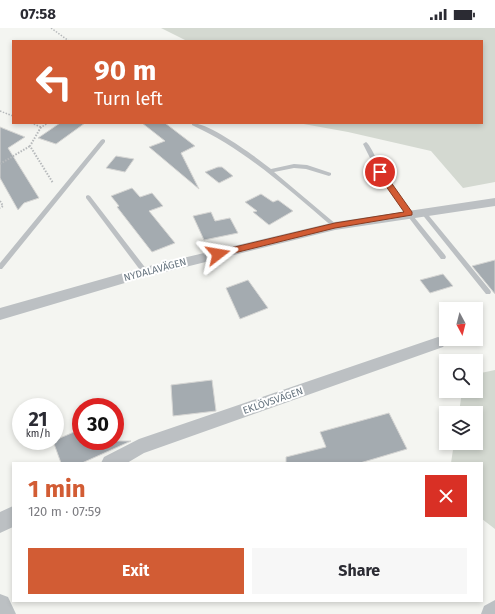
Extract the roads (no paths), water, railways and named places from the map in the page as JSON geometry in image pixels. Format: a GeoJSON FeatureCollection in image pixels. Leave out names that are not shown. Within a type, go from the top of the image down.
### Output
{"type":"FeatureCollection","features":[{"type":"Feature","properties":{"kind":"street","name":"NYDALAVÄGEN"},"geometry":{"type":"LineString","coordinates":[[0,314],[145,272],[335,226],[495,202]]}},
{"type":"Feature","properties":{"kind":"street","name":"EKLÖVSVÄGEN"},"geometry":{"type":"LineString","coordinates":[[112,462],[139,447],[438,343]]}},
{"type":"Feature","properties":{"kind":"street"},"geometry":{"type":"LineString","coordinates":[[0,523],[12,517]]}},
{"type":"Feature","properties":{"kind":"street"},"geometry":{"type":"LineString","coordinates":[[0,605],[5,614]]}},
{"type":"Feature","properties":{"kind":"street"},"geometry":{"type":"LineString","coordinates":[[492,614],[495,611]]}},
{"type":"Feature","properties":{"kind":"lane"},"geometry":{"type":"LineString","coordinates":[[194,124],[214,132],[269,171],[335,226]]}},
{"type":"Feature","properties":{"kind":"lane"},"geometry":{"type":"LineString","coordinates":[[0,267],[103,141]]}},
{"type":"Feature","properties":{"kind":"lane"},"geometry":{"type":"LineString","coordinates":[[366,144],[374,162],[393,192],[443,258]]}},
{"type":"Feature","properties":{"kind":"lane"},"geometry":{"type":"LineString","coordinates":[[269,171],[294,166],[307,167],[329,174]]}},
{"type":"Feature","properties":{"kind":"lane"},"geometry":{"type":"LineString","coordinates":[[88,197],[145,272]]}},
{"type":"Feature","properties":{"kind":"lane"},"geometry":{"type":"LineString","coordinates":[[423,212],[488,292]]}}]}
